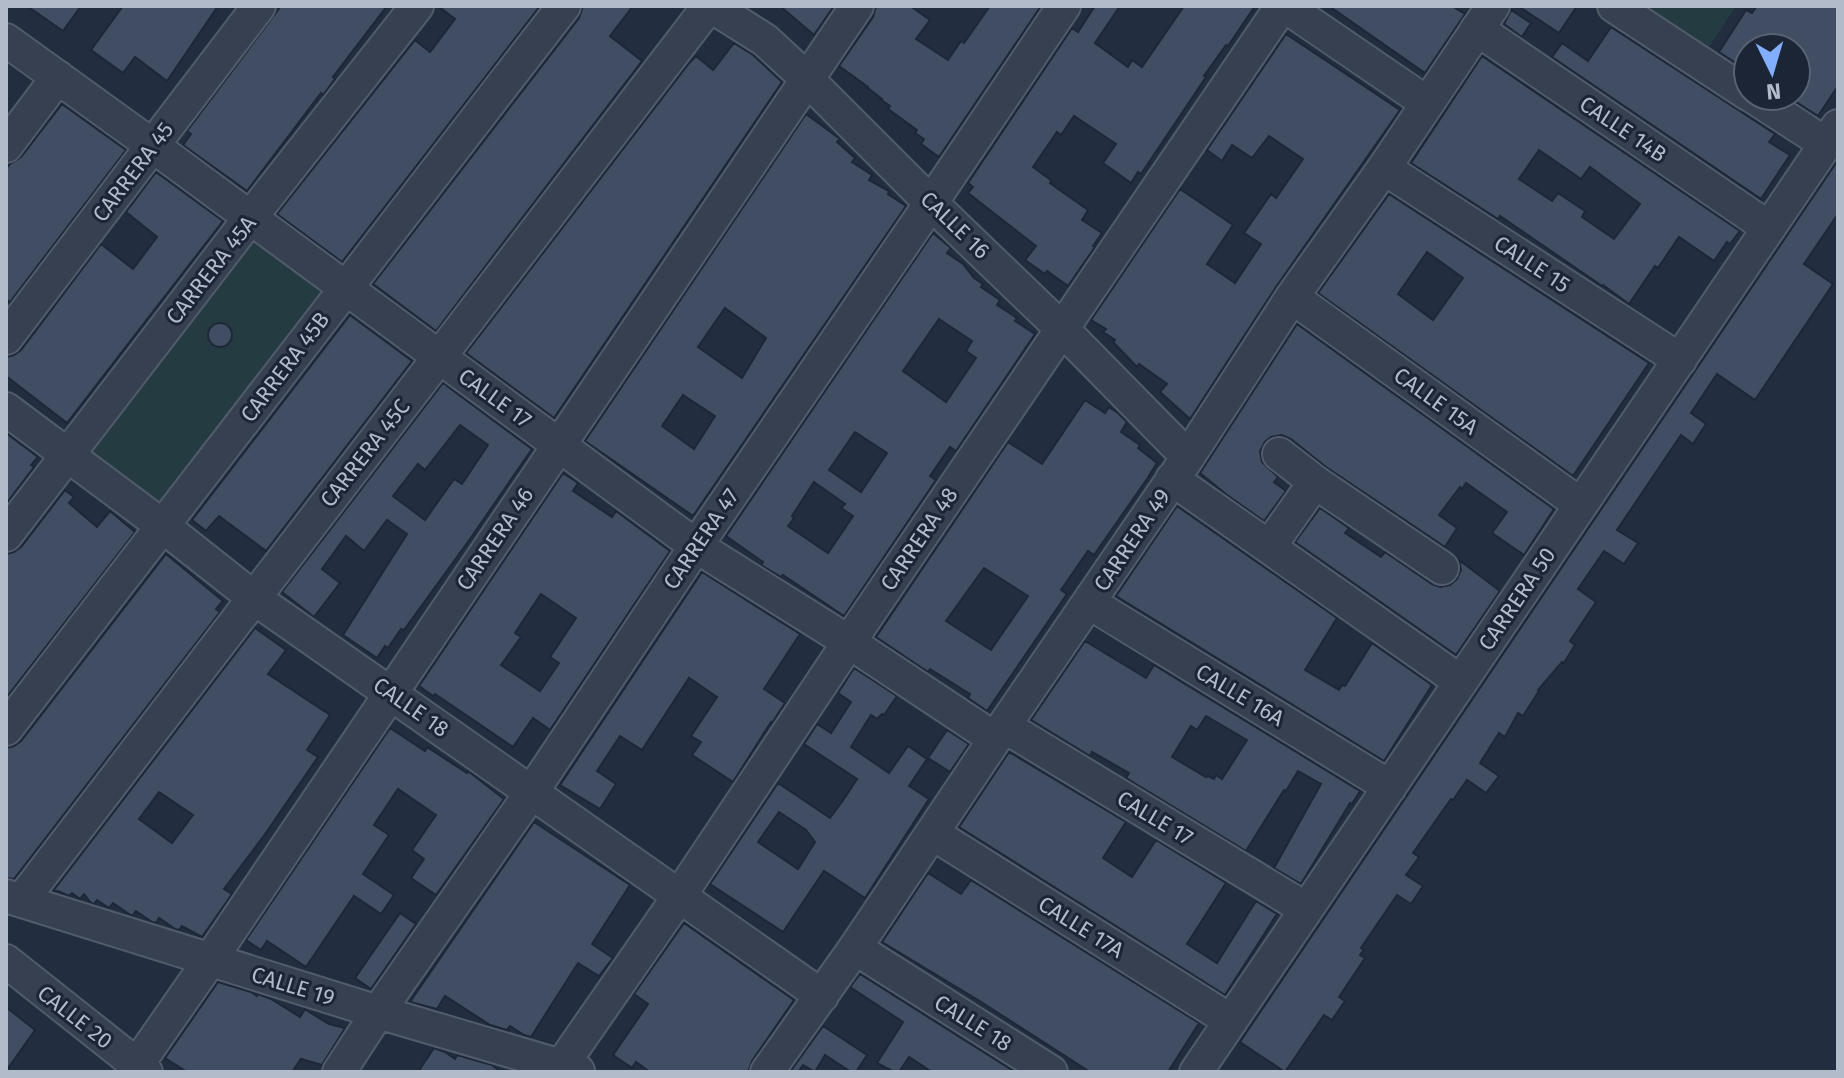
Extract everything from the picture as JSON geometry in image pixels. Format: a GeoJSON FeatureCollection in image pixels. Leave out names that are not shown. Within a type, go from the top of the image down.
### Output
{"type":"FeatureCollection","features":[{"type":"Feature","properties":{"kind":"street","name":"CARRERA 45"},"geometry":{"type":"LineString","coordinates":[[6,338],[259,6]]}},
{"type":"Feature","properties":{"kind":"street","name":"CARRERA 45A"},"geometry":{"type":"LineString","coordinates":[[6,535],[417,6]]}},
{"type":"Feature","properties":{"kind":"street","name":"CARRERA 45B"},"geometry":{"type":"LineString","coordinates":[[6,729],[564,6]]}},
{"type":"Feature","properties":{"kind":"street","name":"CALLE 16"},"geometry":{"type":"LineString","coordinates":[[710,6],[765,40],[1062,329],[1180,468],[1269,547],[1461,682]]}},
{"type":"Feature","properties":{"kind":"street","name":"CARRERA 45C"},"geometry":{"type":"LineString","coordinates":[[14,898],[254,598],[710,6]]}},
{"type":"Feature","properties":{"kind":"street","name":"CARRERA 46"},"geometry":{"type":"LineString","coordinates":[[138,1070],[857,6]]}},
{"type":"Feature","properties":{"kind":"street","name":"CARRERA 47"},"geometry":{"type":"LineString","coordinates":[[339,1072],[1064,6]]}},
{"type":"Feature","properties":{"kind":"street"},"geometry":{"type":"LineString","coordinates":[[1284,6],[1427,103]]}},
{"type":"Feature","properties":{"kind":"street","name":"CARRERA 48"},"geometry":{"type":"LineString","coordinates":[[566,1070],[849,642],[1284,6]]}},
{"type":"Feature","properties":{"kind":"street"},"geometry":{"type":"LineString","coordinates":[[1614,6],[1732,83]]}},
{"type":"Feature","properties":{"kind":"street","name":"CARRERA 49"},"geometry":{"type":"LineString","coordinates":[[767,1072],[855,948],[1090,603],[1292,297],[1485,18]]}},
{"type":"Feature","properties":{"kind":"street","name":"CALLE 14B"},"geometry":{"type":"LineString","coordinates":[[1485,18],[1769,228]]}},
{"type":"Feature","properties":{"kind":"street","name":"CALLE 17"},"geometry":{"type":"LineString","coordinates":[[6,40],[696,546],[1000,732],[1306,909]]}},
{"type":"Feature","properties":{"kind":"street"},"geometry":{"type":"LineString","coordinates":[[6,146],[58,77]]}},
{"type":"Feature","properties":{"kind":"street"},"geometry":{"type":"LineString","coordinates":[[1785,112],[1832,135]]}},
{"type":"Feature","properties":{"kind":"street","name":"CARRERA 50"},"geometry":{"type":"LineString","coordinates":[[1196,1072],[1832,135]]}},
{"type":"Feature","properties":{"kind":"street","name":"CALLE 15"},"geometry":{"type":"LineString","coordinates":[[1384,168],[1680,360]]}},
{"type":"Feature","properties":{"kind":"street","name":"CALLE 15A"},"geometry":{"type":"LineString","coordinates":[[1292,297],[1581,505]]}},
{"type":"Feature","properties":{"kind":"street","name":"CALLE 18"},"geometry":{"type":"LineString","coordinates":[[6,409],[254,598],[822,996]]}},
{"type":"Feature","properties":{"kind":"street"},"geometry":{"type":"LineString","coordinates":[[1279,454],[1442,568]]}},
{"type":"Feature","properties":{"kind":"street"},"geometry":{"type":"LineString","coordinates":[[1269,547],[1315,482]]}},
{"type":"Feature","properties":{"kind":"street","name":"CALLE 16A"},"geometry":{"type":"LineString","coordinates":[[1090,603],[1390,787]]}},
{"type":"Feature","properties":{"kind":"street","name":"CALLE 17A"},"geometry":{"type":"LineString","coordinates":[[932,833],[1231,1021]]}},
{"type":"Feature","properties":{"kind":"street","name":"CALLE 19"},"geometry":{"type":"LineString","coordinates":[[14,898],[566,1070]]}},
{"type":"Feature","properties":{"kind":"street","name":"CALLE 18"},"geometry":{"type":"LineString","coordinates":[[855,948],[1051,1072]]}},
{"type":"Feature","properties":{"kind":"street","name":"CALLE 20"},"geometry":{"type":"LineString","coordinates":[[6,961],[138,1070]]}},
{"type":"Feature","properties":{"kind":"green space"},"geometry":{"type":"Polygon","coordinates":[[[1633,6],[1736,6],[1705,53],[1633,6]]]}},
{"type":"Feature","properties":{"kind":"green space"},"geometry":{"type":"Polygon","coordinates":[[[250,218],[345,288],[164,527],[67,456],[250,218]]]}},
{"type":"Feature","properties":{"kind":"building"},"geometry":{"type":"Polygon","coordinates":[[[27,6],[81,6],[63,31],[27,6]]]}},
{"type":"Feature","properties":{"kind":"building"},"geometry":{"type":"Polygon","coordinates":[[[123,6],[218,6],[167,81],[135,57],[123,73],[91,50],[123,6]]]}},
{"type":"Feature","properties":{"kind":"building"},"geometry":{"type":"Polygon","coordinates":[[[281,6],[387,6],[323,95],[321,93],[247,191],[183,145],[191,134],[187,131],[281,6]]]}},
{"type":"Feature","properties":{"kind":"building"},"geometry":{"type":"Polygon","coordinates":[[[438,6],[540,6],[342,262],[277,214],[415,40],[430,52],[455,19],[438,6]]]}},
{"type":"Feature","properties":{"kind":"building"},"geometry":{"type":"Polygon","coordinates":[[[583,6],[633,6],[610,36],[642,61],[436,331],[373,284],[579,18],[583,6]]]}},
{"type":"Feature","properties":{"kind":"building"},"geometry":{"type":"Polygon","coordinates":[[[780,6],[834,6],[814,35],[780,6]]]}},
{"type":"Feature","properties":{"kind":"building"},"geometry":{"type":"Polygon","coordinates":[[[876,6],[910,6],[930,20],[916,39],[948,60],[990,6],[1041,6],[939,157],[921,144],[924,139],[915,133],[917,130],[839,66],[873,17],[876,6]]]}},
{"type":"Feature","properties":{"kind":"building"},"geometry":{"type":"Polygon","coordinates":[[[1095,6],[1120,6],[1095,43],[1128,67],[1132,60],[1142,67],[1184,6],[1255,6],[1204,76],[1141,174],[1138,172],[1131,183],[1103,163],[1116,144],[1074,116],[1061,135],[1057,132],[1033,167],[1088,210],[1082,220],[1102,233],[1068,286],[1025,260],[1036,246],[968,193],[973,187],[968,183],[1072,28],[1078,32],[1095,6]]]}},
{"type":"Feature","properties":{"kind":"building"},"geometry":{"type":"Polygon","coordinates":[[[1329,6],[1452,6],[1465,14],[1425,73],[1329,6]]]}},
{"type":"Feature","properties":{"kind":"building"},"geometry":{"type":"Polygon","coordinates":[[[1518,6],[1577,6],[1559,33],[1518,6]]]}},
{"type":"Feature","properties":{"kind":"building"},"geometry":{"type":"Polygon","coordinates":[[[1757,6],[1838,6],[1838,86],[1818,116],[1812,112],[1812,32],[1732,32],[1732,61],[1719,52],[1746,10],[1752,13],[1757,6]]]}},
{"type":"Feature","properties":{"kind":"building"},"geometry":{"type":"Polygon","coordinates":[[[1511,10],[1531,23],[1522,37],[1504,24],[1511,10]]]}},
{"type":"Feature","properties":{"kind":"building"},"geometry":{"type":"Polygon","coordinates":[[[1611,27],[1732,106],[1732,112],[1741,112],[1775,134],[1769,142],[1790,155],[1761,199],[1552,57],[1562,43],[1588,61],[1611,27]]]}},
{"type":"Feature","properties":{"kind":"building"},"geometry":{"type":"Polygon","coordinates":[[[1286,34],[1400,110],[1276,287],[1190,419],[1160,392],[1167,384],[1139,364],[1137,367],[1113,342],[1115,340],[1103,332],[1106,329],[1091,320],[1180,189],[1233,225],[1207,264],[1235,283],[1261,244],[1244,233],[1271,194],[1276,198],[1303,159],[1269,136],[1252,158],[1232,145],[1222,161],[1207,150],[1286,34]]]}},
{"type":"Feature","properties":{"kind":"building"},"geometry":{"type":"Polygon","coordinates":[[[734,43],[753,55],[782,82],[554,418],[466,353],[690,62],[696,56],[713,70],[734,43]]]}},
{"type":"Feature","properties":{"kind":"building"},"geometry":{"type":"Polygon","coordinates":[[[1482,56],[1740,231],[1730,244],[1727,242],[1714,261],[1679,237],[1629,304],[1500,216],[1498,219],[1411,163],[1482,56]],[[1539,150],[1519,179],[1552,201],[1558,193],[1585,211],[1582,217],[1614,239],[1640,204],[1590,167],[1581,179],[1539,150]]]}},
{"type":"Feature","properties":{"kind":"building"},"geometry":{"type":"Polygon","coordinates":[[[62,104],[126,150],[10,302],[6,299],[6,169],[21,157],[62,104]]]}},
{"type":"Feature","properties":{"kind":"building"},"geometry":{"type":"Polygon","coordinates":[[[806,114],[840,139],[837,142],[855,158],[852,162],[872,175],[869,180],[889,191],[888,194],[906,206],[693,516],[585,441],[806,114]],[[725,308],[698,347],[742,378],[766,338],[725,308]],[[683,395],[662,426],[694,449],[715,416],[683,395]]]}},
{"type":"Feature","properties":{"kind":"building"},"geometry":{"type":"Polygon","coordinates":[[[1838,160],[1838,214],[1804,264],[1833,284],[1755,400],[1717,374],[1691,413],[1706,424],[1693,444],[1681,435],[1617,530],[1638,543],[1624,564],[1604,551],[1578,589],[1596,602],[1570,641],[1575,645],[1564,663],[1538,690],[1523,716],[1518,713],[1505,737],[1499,733],[1480,763],[1499,776],[1486,793],[1467,780],[1451,799],[1413,853],[1419,857],[1406,875],[1423,886],[1411,904],[1397,895],[1361,948],[1364,950],[1360,955],[1365,958],[1339,997],[1345,1001],[1332,1020],[1324,1015],[1285,1072],[1240,1042],[1838,160]]]}},
{"type":"Feature","properties":{"kind":"building"},"geometry":{"type":"Polygon","coordinates":[[[156,172],[223,221],[67,423],[6,376],[6,357],[21,350],[101,244],[133,269],[157,237],[126,212],[156,172]]]}},
{"type":"Feature","properties":{"kind":"building"},"geometry":{"type":"Polygon","coordinates":[[[1389,194],[1649,363],[1573,476],[1318,293],[1389,194]],[[1427,252],[1398,294],[1433,320],[1463,278],[1427,252]]]}},
{"type":"Feature","properties":{"kind":"building"},"geometry":{"type":"Polygon","coordinates":[[[933,233],[951,248],[947,253],[983,284],[981,287],[1000,300],[997,305],[1035,334],[956,451],[950,447],[930,476],[936,480],[844,616],[783,575],[781,577],[761,565],[763,562],[726,536],[933,233]],[[939,319],[903,371],[946,402],[976,358],[966,351],[972,341],[939,319]],[[855,432],[829,470],[861,492],[887,453],[855,432]],[[814,482],[792,516],[794,518],[788,526],[828,553],[853,516],[841,508],[845,504],[814,482]]]}},
{"type":"Feature","properties":{"kind":"building"},"geometry":{"type":"Polygon","coordinates":[[[350,315],[412,361],[266,551],[219,516],[206,531],[192,520],[350,315]]]}},
{"type":"Feature","properties":{"kind":"building"},"geometry":{"type":"Polygon","coordinates":[[[220,323],[231,330],[232,335],[225,346],[220,347],[209,340],[208,335],[215,324],[220,323]]]}},
{"type":"Feature","properties":{"kind":"building"},"geometry":{"type":"Polygon","coordinates":[[[1297,324],[1554,509],[1524,555],[1492,533],[1507,512],[1466,483],[1439,515],[1457,528],[1445,547],[1282,435],[1271,437],[1260,451],[1262,462],[1278,477],[1274,482],[1286,491],[1264,521],[1200,473],[1297,324]]]}},
{"type":"Feature","properties":{"kind":"building"},"geometry":{"type":"Polygon","coordinates":[[[443,383],[532,449],[404,630],[401,629],[377,658],[343,635],[407,534],[387,520],[364,551],[346,536],[322,569],[340,583],[314,617],[282,592],[443,383]],[[460,425],[425,470],[418,464],[393,496],[425,520],[454,479],[462,484],[488,445],[460,425]]]}},
{"type":"Feature","properties":{"kind":"building"},"geometry":{"type":"Polygon","coordinates":[[[1085,400],[1105,413],[1109,407],[1118,413],[1127,422],[1121,432],[1140,445],[1138,448],[1157,463],[1094,555],[1088,551],[1061,590],[1067,594],[987,711],[968,698],[970,694],[930,669],[928,672],[876,637],[1008,442],[1042,464],[1085,400]],[[984,568],[946,621],[991,650],[1028,596],[984,568]]]}},
{"type":"Feature","properties":{"kind":"building"},"geometry":{"type":"Polygon","coordinates":[[[6,433],[38,457],[6,504],[6,433]]]}},
{"type":"Feature","properties":{"kind":"building"},"geometry":{"type":"Polygon","coordinates":[[[563,473],[578,483],[573,491],[612,517],[616,511],[670,551],[550,730],[533,718],[513,747],[419,686],[563,473]],[[541,594],[515,633],[521,637],[501,665],[540,691],[559,663],[550,657],[576,618],[541,594]]]}},
{"type":"Feature","properties":{"kind":"building"},"geometry":{"type":"Polygon","coordinates":[[[65,490],[74,497],[69,503],[97,527],[110,511],[135,532],[6,698],[6,554],[21,547],[65,490]]]}},
{"type":"Feature","properties":{"kind":"building"},"geometry":{"type":"Polygon","coordinates":[[[1177,506],[1337,618],[1305,670],[1339,690],[1342,685],[1345,686],[1372,643],[1432,685],[1384,761],[1116,596],[1177,506]]]}},
{"type":"Feature","properties":{"kind":"building"},"geometry":{"type":"Polygon","coordinates":[[[1320,508],[1349,528],[1345,533],[1381,557],[1385,552],[1432,584],[1440,587],[1450,585],[1457,579],[1461,570],[1459,560],[1500,591],[1456,655],[1295,542],[1320,508]]]}},
{"type":"Feature","properties":{"kind":"building"},"geometry":{"type":"Polygon","coordinates":[[[166,554],[223,601],[216,609],[220,612],[14,879],[6,878],[6,748],[21,741],[166,554]]]}},
{"type":"Feature","properties":{"kind":"building"},"geometry":{"type":"Polygon","coordinates":[[[702,572],[800,634],[764,689],[785,703],[733,782],[692,755],[701,742],[691,736],[717,697],[689,678],[642,750],[620,736],[597,771],[616,784],[600,809],[560,785],[702,572]]]}},
{"type":"Feature","properties":{"kind":"building"},"geometry":{"type":"Polygon","coordinates":[[[255,628],[286,650],[268,674],[330,715],[307,750],[318,757],[224,889],[232,894],[202,937],[182,926],[179,930],[175,929],[159,918],[156,923],[152,922],[136,911],[132,916],[113,903],[109,908],[97,900],[91,903],[84,894],[80,899],[72,893],[69,896],[53,891],[255,628]],[[159,792],[139,819],[172,843],[193,815],[159,792]]]}},
{"type":"Feature","properties":{"kind":"building"},"geometry":{"type":"Polygon","coordinates":[[[1085,641],[1146,678],[1154,665],[1360,791],[1301,884],[1274,868],[1321,784],[1298,771],[1246,851],[1126,778],[1129,773],[1092,752],[1090,756],[1031,720],[1085,641]],[[1206,716],[1197,730],[1191,726],[1172,757],[1206,777],[1214,779],[1216,775],[1222,779],[1247,740],[1206,716]]]}},
{"type":"Feature","properties":{"kind":"building"},"geometry":{"type":"Polygon","coordinates":[[[854,668],[897,696],[884,715],[877,719],[871,715],[851,747],[889,773],[908,746],[927,759],[909,786],[929,799],[865,898],[824,871],[783,932],[710,884],[778,783],[830,818],[844,799],[857,779],[804,744],[817,724],[831,733],[851,702],[838,693],[854,668]],[[779,812],[758,842],[798,869],[815,842],[806,830],[779,812]]]}},
{"type":"Feature","properties":{"kind":"building"},"geometry":{"type":"Polygon","coordinates":[[[390,728],[425,751],[427,747],[468,771],[504,799],[436,895],[411,878],[424,859],[412,850],[436,815],[398,789],[374,825],[389,835],[363,874],[394,895],[381,914],[354,896],[306,967],[267,941],[261,950],[246,940],[390,728]]]}},
{"type":"Feature","properties":{"kind":"building"},"geometry":{"type":"Polygon","coordinates":[[[947,730],[969,744],[950,772],[928,758],[947,730]]]}},
{"type":"Feature","properties":{"kind":"building"},"geometry":{"type":"Polygon","coordinates":[[[1009,752],[1126,822],[1103,858],[1132,877],[1156,840],[1226,883],[1187,944],[1217,963],[1256,901],[1277,914],[1225,995],[959,827],[1009,752]]]}},
{"type":"Feature","properties":{"kind":"building"},"geometry":{"type":"Polygon","coordinates":[[[534,822],[630,885],[592,944],[613,958],[599,976],[578,963],[531,1037],[510,1026],[507,1030],[490,1025],[445,996],[437,1009],[410,1002],[534,822]]]}},
{"type":"Feature","properties":{"kind":"building"},"geometry":{"type":"Polygon","coordinates":[[[928,873],[961,894],[971,880],[1199,1023],[1168,1072],[1090,1072],[882,942],[928,873]]]}},
{"type":"Feature","properties":{"kind":"building"},"geometry":{"type":"Polygon","coordinates":[[[400,913],[416,924],[371,989],[355,978],[400,913]]]}},
{"type":"Feature","properties":{"kind":"building"},"geometry":{"type":"Polygon","coordinates":[[[684,923],[794,1000],[752,1061],[748,1072],[650,1072],[636,1062],[632,1068],[613,1055],[648,1004],[634,994],[684,923]]]}},
{"type":"Feature","properties":{"kind":"building"},"geometry":{"type":"Polygon","coordinates":[[[860,974],[1015,1072],[932,1072],[909,1057],[899,1072],[877,1063],[903,1022],[850,987],[860,974]]]}},
{"type":"Feature","properties":{"kind":"building"},"geometry":{"type":"Polygon","coordinates":[[[218,982],[271,999],[300,1017],[305,1009],[329,1024],[345,1028],[322,1065],[301,1059],[292,1072],[187,1072],[165,1058],[218,982]]]}},
{"type":"Feature","properties":{"kind":"building"},"geometry":{"type":"Polygon","coordinates":[[[6,1007],[35,1030],[6,1071],[6,1007]]]}},
{"type":"Feature","properties":{"kind":"building"},"geometry":{"type":"Polygon","coordinates":[[[823,1026],[867,1055],[856,1072],[851,1072],[825,1055],[815,1072],[803,1065],[798,1072],[790,1072],[823,1026]]]}},
{"type":"Feature","properties":{"kind":"building"},"geometry":{"type":"Polygon","coordinates":[[[434,1048],[455,1059],[457,1055],[492,1065],[501,1072],[418,1072],[434,1048]]]}}]}
